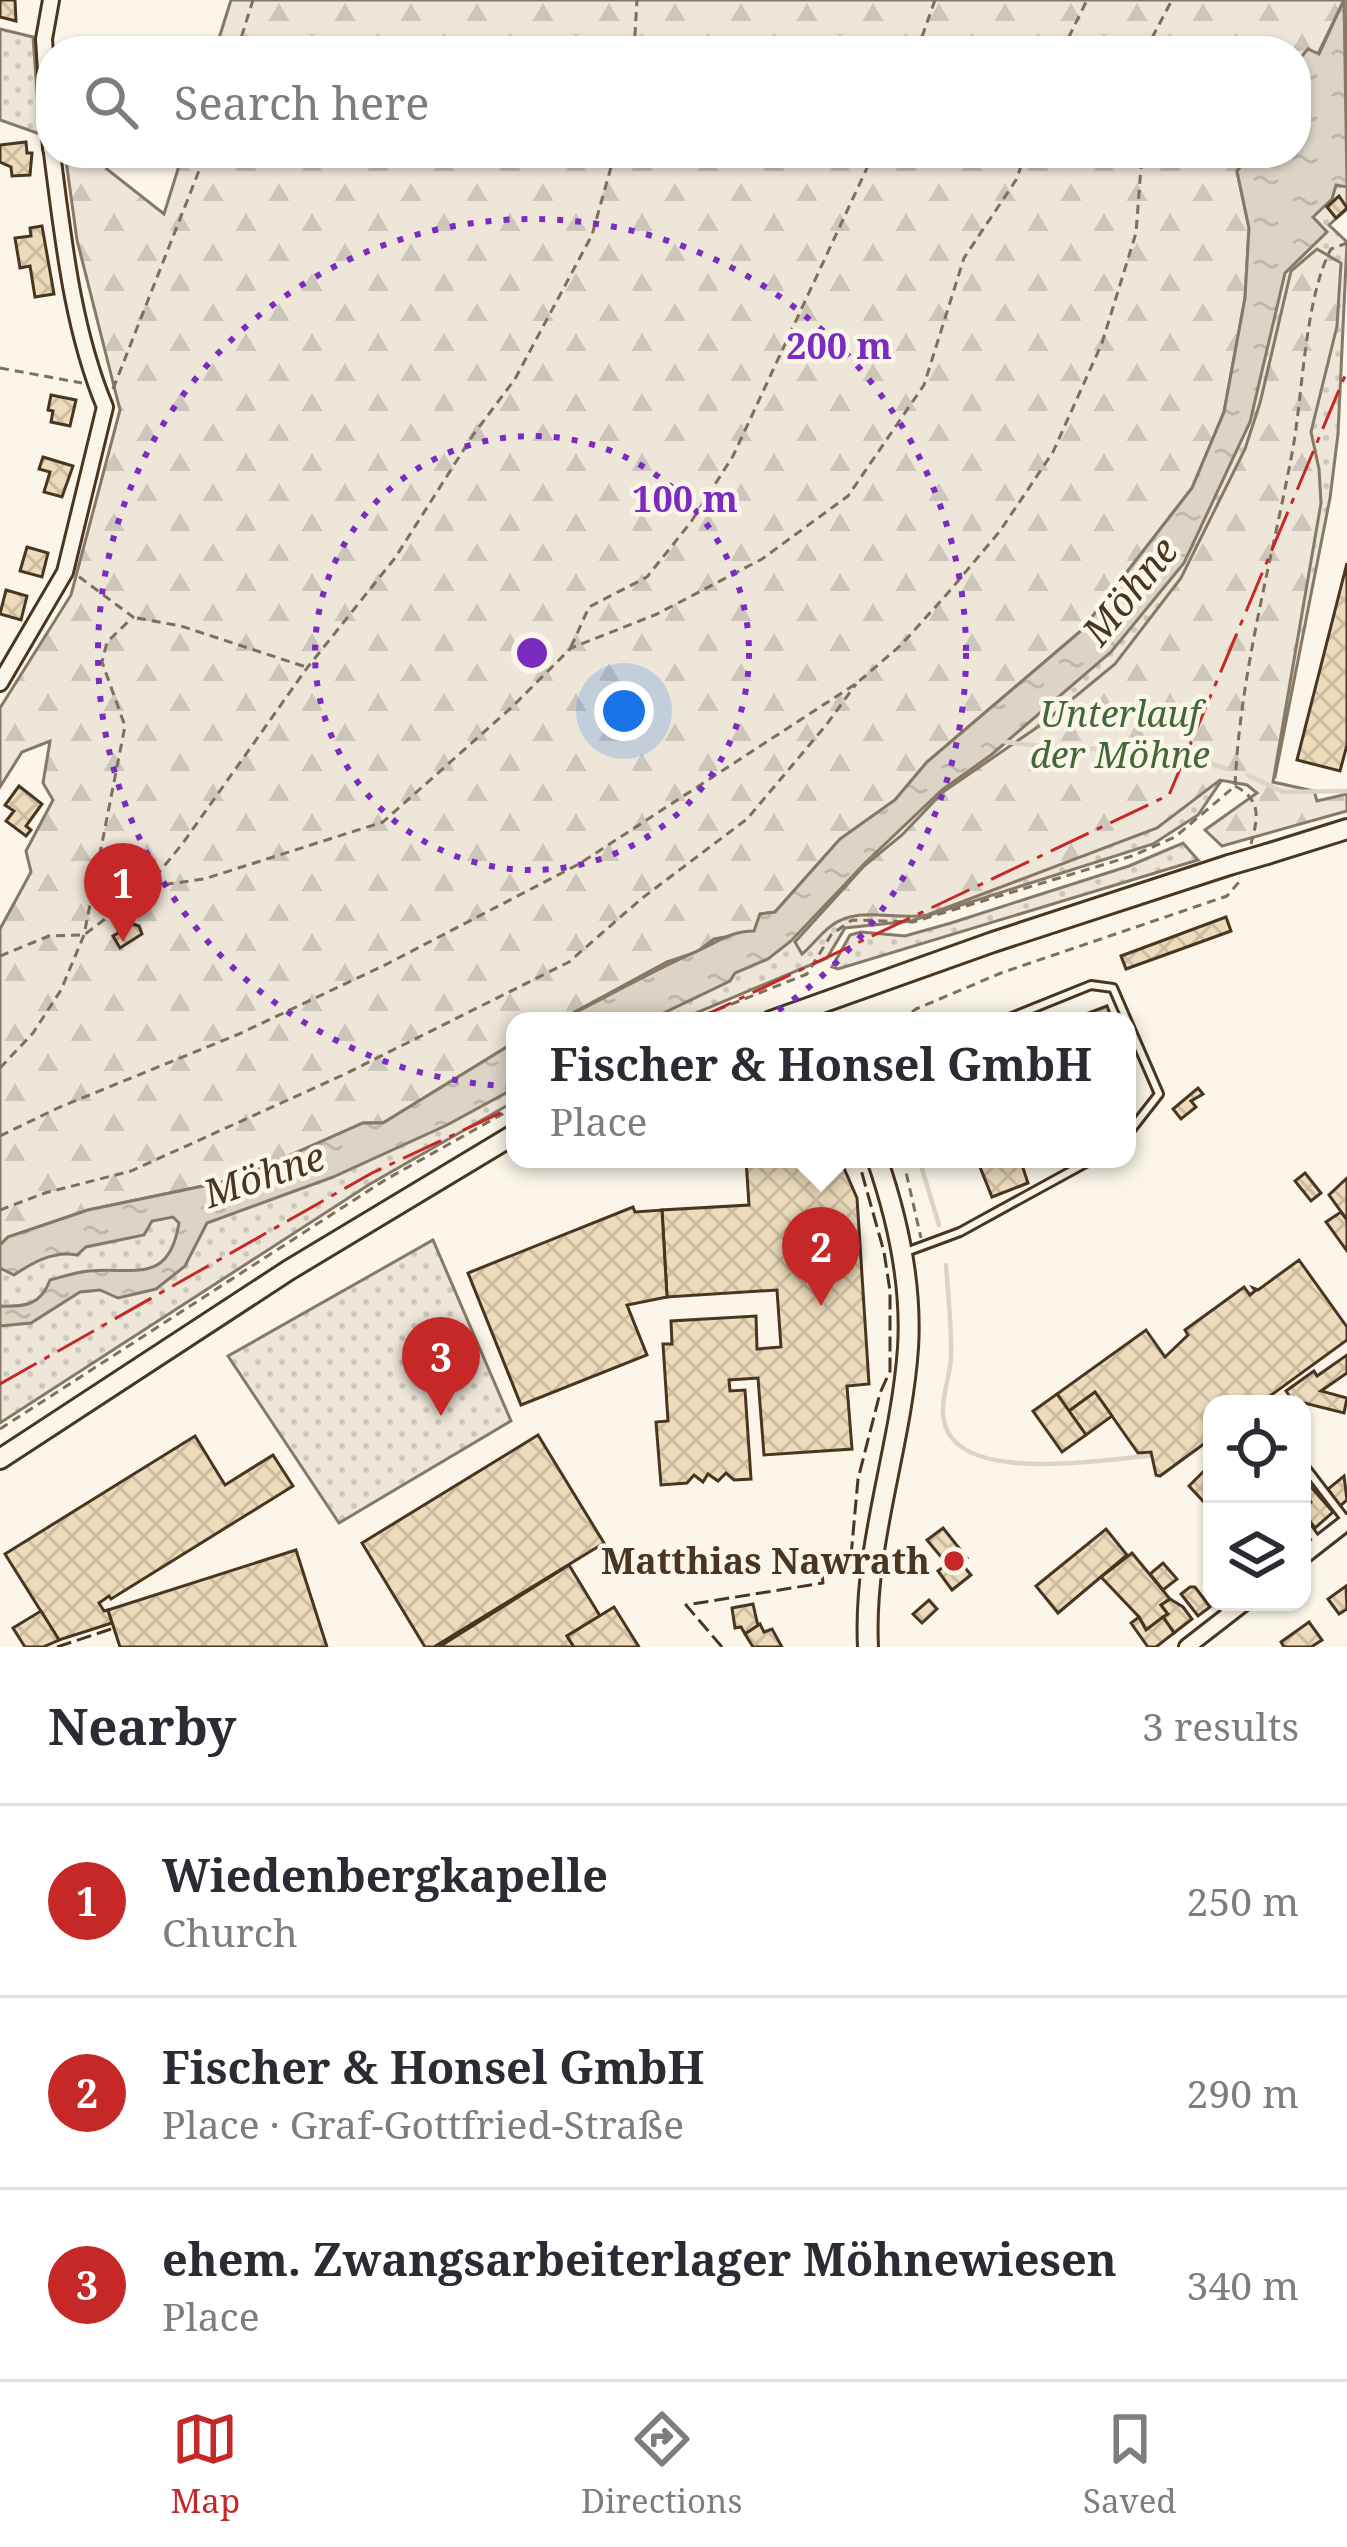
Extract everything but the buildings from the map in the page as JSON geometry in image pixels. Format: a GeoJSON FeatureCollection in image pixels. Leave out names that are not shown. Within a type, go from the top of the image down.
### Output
{"type":"FeatureCollection","features":[{"type":"Feature","properties":{"kind":"main road"},"geometry":{"type":"LineString","coordinates":[[821,1012],[1234,873],[1258,852],[1347,829]]}},
{"type":"Feature","properties":{"kind":"main road"},"geometry":{"type":"LineString","coordinates":[[0,1459],[289,1270],[506,1139]]}},
{"type":"Feature","properties":{"kind":"main road"},"geometry":{"type":"LineString","coordinates":[[868,1647],[872,1560],[908,1344],[903,1253],[880,1168]]}},
{"type":"Feature","properties":{"kind":"street"},"geometry":{"type":"LineString","coordinates":[[45,36],[51,0]]}},
{"type":"Feature","properties":{"kind":"street"},"geometry":{"type":"LineString","coordinates":[[0,683],[65,572],[105,407],[65,257],[53,168]]}},
{"type":"Feature","properties":{"kind":"street"},"geometry":{"type":"LineString","coordinates":[[1311,1550],[1347,1522]]}},
{"type":"Feature","properties":{"kind":"street"},"geometry":{"type":"LineString","coordinates":[[1198,1644],[1235,1611]]}},
{"type":"Feature","properties":{"kind":"lane"},"geometry":{"type":"LineString","coordinates":[[1024,1012],[1091,985],[1113,988],[1123,1012]]}},
{"type":"Feature","properties":{"kind":"lane"},"geometry":{"type":"LineString","coordinates":[[1136,1041],[1159,1094],[1136,1124]]}},
{"type":"Feature","properties":{"kind":"lane"},"geometry":{"type":"LineString","coordinates":[[903,1253],[960,1232],[1077,1168]]}},
{"type":"Feature","properties":{"kind":"lane"},"geometry":{"type":"LineString","coordinates":[[1311,1475],[1347,1522]]}},
{"type":"Feature","properties":{"kind":"lane"},"geometry":{"type":"LineString","coordinates":[[1311,1533],[1319,1544]]}},
{"type":"Feature","properties":{"kind":"path"},"geometry":{"type":"LineString","coordinates":[[242,36],[253,0]]}},
{"type":"Feature","properties":{"kind":"path"},"geometry":{"type":"LineString","coordinates":[[635,36],[637,0]]}},
{"type":"Feature","properties":{"kind":"path"},"geometry":{"type":"LineString","coordinates":[[922,36],[934,0]]}},
{"type":"Feature","properties":{"kind":"path"},"geometry":{"type":"LineString","coordinates":[[1069,36],[1087,0]]}},
{"type":"Feature","properties":{"kind":"path"},"geometry":{"type":"LineString","coordinates":[[1153,36],[1172,0]]}},
{"type":"Feature","properties":{"kind":"path"},"geometry":{"type":"LineString","coordinates":[[105,407],[200,168]]}},
{"type":"Feature","properties":{"kind":"path"},"geometry":{"type":"LineString","coordinates":[[0,956],[49,937],[84,935],[147,887],[184,843],[308,668],[395,558],[473,434],[514,379],[592,235],[611,168]]}},
{"type":"Feature","properties":{"kind":"path"},"geometry":{"type":"LineString","coordinates":[[100,858],[117,877],[147,887],[203,879],[383,822],[512,707],[571,648],[589,608],[647,577],[691,522],[733,456],[867,168]]}},
{"type":"Feature","properties":{"kind":"path"},"geometry":{"type":"LineString","coordinates":[[571,648],[657,614],[762,559],[848,496],[924,385],[964,258],[1020,168]]}},
{"type":"Feature","properties":{"kind":"path"},"geometry":{"type":"LineString","coordinates":[[0,1136],[60,1106],[281,1014],[541,884],[857,683],[901,645],[1000,531],[1053,452],[1102,343],[1136,233],[1141,168]]}},
{"type":"Feature","properties":{"kind":"path"},"geometry":{"type":"LineString","coordinates":[[712,1012],[807,974],[831,935],[852,920],[914,922],[1132,856],[1174,837],[1235,786],[1237,745],[1266,566],[1293,446],[1315,305],[1331,249],[1347,243]]}},
{"type":"Feature","properties":{"kind":"path"},"geometry":{"type":"LineString","coordinates":[[0,368],[96,385]]}},
{"type":"Feature","properties":{"kind":"path"},"geometry":{"type":"LineString","coordinates":[[65,572],[86,578],[133,617],[181,626],[308,668]]}},
{"type":"Feature","properties":{"kind":"path"},"geometry":{"type":"LineString","coordinates":[[0,1068],[33,1033],[61,990],[84,935],[125,726],[102,662],[107,641],[133,617]]}},
{"type":"Feature","properties":{"kind":"path"},"geometry":{"type":"LineString","coordinates":[[0,1210],[45,1192],[131,1171],[343,1075],[569,962],[641,899],[747,819],[857,683]]}},
{"type":"Feature","properties":{"kind":"path"},"geometry":{"type":"LineString","coordinates":[[1235,786],[1254,799],[1258,852]]}},
{"type":"Feature","properties":{"kind":"path"},"geometry":{"type":"LineString","coordinates":[[912,1012],[1001,973],[1227,896],[1234,873]]}},
{"type":"Feature","properties":{"kind":"path"},"geometry":{"type":"LineString","coordinates":[[0,1429],[385,1180],[506,1112]]}},
{"type":"Feature","properties":{"kind":"path"},"geometry":{"type":"LineString","coordinates":[[905,1168],[922,1246]]}},
{"type":"Feature","properties":{"kind":"green space"},"geometry":{"type":"Polygon","coordinates":[[[231,0],[1344,0],[1318,54],[1311,50],[1311,36],[220,36],[231,0]]]}},
{"type":"Feature","properties":{"kind":"green space","name":"Unterlauf der Möhne"},"geometry":{"type":"Polygon","coordinates":[[[1283,0],[1347,0],[1347,209],[1329,225],[1347,242],[1338,434],[1330,498],[1275,777],[1249,771],[1226,774],[1198,815],[1153,844],[911,921],[845,928],[827,958],[698,1012],[506,1012],[506,1106],[370,1184],[0,1423],[0,1213],[1206,168],[1311,168],[1311,36],[1292,36],[1283,0]]]}},
{"type":"Feature","properties":{"kind":"green space"},"geometry":{"type":"Polygon","coordinates":[[[0,29],[33,37],[36,133],[0,120],[0,29]]]}},
{"type":"Feature","properties":{"kind":"green space"},"geometry":{"type":"Polygon","coordinates":[[[67,168],[106,168],[164,214],[178,168],[1240,168],[1237,172],[1249,228],[1245,298],[1224,412],[1192,488],[1082,630],[927,762],[895,800],[840,839],[775,912],[760,914],[754,932],[714,939],[697,952],[667,962],[575,1012],[506,1012],[506,1048],[383,1123],[363,1123],[237,1179],[88,1210],[8,1237],[0,1245],[0,929],[31,872],[26,851],[53,800],[43,783],[50,741],[22,752],[0,787],[0,708],[71,595],[120,410],[77,240],[67,168]]]}},
{"type":"Feature","properties":{"kind":"green space","name":"Unterlauf der Möhne"},"geometry":{"type":"Polygon","coordinates":[[[1317,249],[1341,263],[1337,326],[1311,432],[1321,503],[1273,782],[1314,791],[1317,801],[1347,794],[1347,811],[1222,846],[1205,830],[1257,793],[1247,785],[1220,780],[1157,828],[927,915],[853,916],[827,929],[802,954],[795,942],[864,866],[943,792],[1042,724],[1115,664],[1181,578],[1245,449],[1291,271],[1317,249]]]}},
{"type":"Feature","properties":{"kind":"green space"},"geometry":{"type":"Polygon","coordinates":[[[1183,843],[1198,860],[838,969],[832,967],[850,935],[905,936],[1129,866],[1183,843]]]}},
{"type":"Feature","properties":{"kind":"green space"},"geometry":{"type":"Polygon","coordinates":[[[433,1240],[511,1421],[339,1523],[228,1356],[433,1240]]]}},
{"type":"Feature","properties":{"kind":"water","name":"Möhne"},"geometry":{"type":"Polygon","coordinates":[[[1344,0],[1347,187],[1336,185],[1332,199],[1313,217],[1327,232],[1285,273],[1250,422],[1184,563],[1111,652],[991,755],[942,790],[768,959],[666,1012],[575,1012],[722,939],[754,931],[760,914],[775,912],[840,839],[895,800],[927,762],[1082,630],[1192,488],[1224,412],[1245,298],[1249,228],[1237,171],[1311,168],[1311,50],[1319,54],[1344,0]]]}},
{"type":"Feature","properties":{"kind":"water","name":"Möhne"},"geometry":{"type":"Polygon","coordinates":[[[506,1048],[506,1093],[333,1177],[207,1223],[185,1266],[156,1289],[118,1298],[100,1290],[80,1292],[31,1323],[0,1326],[0,1306],[31,1303],[50,1280],[158,1264],[174,1243],[179,1223],[173,1217],[152,1221],[144,1235],[86,1247],[77,1255],[52,1256],[14,1275],[0,1268],[0,1245],[8,1237],[88,1210],[237,1179],[363,1123],[383,1123],[506,1048]]]}},
{"type":"Feature","properties":{"kind":"waterway"},"geometry":{"type":"LineString","coordinates":[[1002,741],[1172,755],[1227,769]]}},
{"type":"Feature","properties":{"kind":"waterway"},"geometry":{"type":"LineString","coordinates":[[1248,775],[1283,792],[1347,791]]}},
{"type":"Feature","properties":{"kind":"waterway"},"geometry":{"type":"LineString","coordinates":[[922,1168],[939,1225]]}},
{"type":"Feature","properties":{"kind":"waterway"},"geometry":{"type":"LineString","coordinates":[[946,1265],[951,1358],[943,1413],[951,1437],[970,1452],[1029,1464],[1149,1456]]}},
{"type":"Feature","properties":{"kind":"fence"},"geometry":{"type":"LineString","coordinates":[[722,1647],[686,1605],[823,1583],[821,1565],[850,1567],[858,1479],[890,1371],[890,1291],[861,1168]]}},
{"type":"Feature","properties":{"kind":"fence"},"geometry":{"type":"LineString","coordinates":[[57,1647],[114,1628]]}},
{"type":"Feature","properties":{"kind":"power"},"geometry":{"type":"LineString","coordinates":[[712,1012],[1169,795],[1347,371]]}},
{"type":"Feature","properties":{"kind":"power"},"geometry":{"type":"LineString","coordinates":[[0,1384],[372,1173],[506,1110]]}},
{"type":"Feature","properties":{"kind":"place","name":"Wiedenbergkapelle"},"geometry":{"type":"Point","coordinates":[123,942]}},
{"type":"Feature","properties":{"kind":"place","name":"Fischer & Honsel GmbH"},"geometry":{"type":"Point","coordinates":[821,1306]}},
{"type":"Feature","properties":{"kind":"place","name":"ehem. Zwangsarbeiterlager Möhnewiesen"},"geometry":{"type":"Point","coordinates":[441,1416]}},
{"type":"Feature","properties":{"kind":"place","name":"Matthias Nawrath"},"geometry":{"type":"Point","coordinates":[954,1561]}}]}
